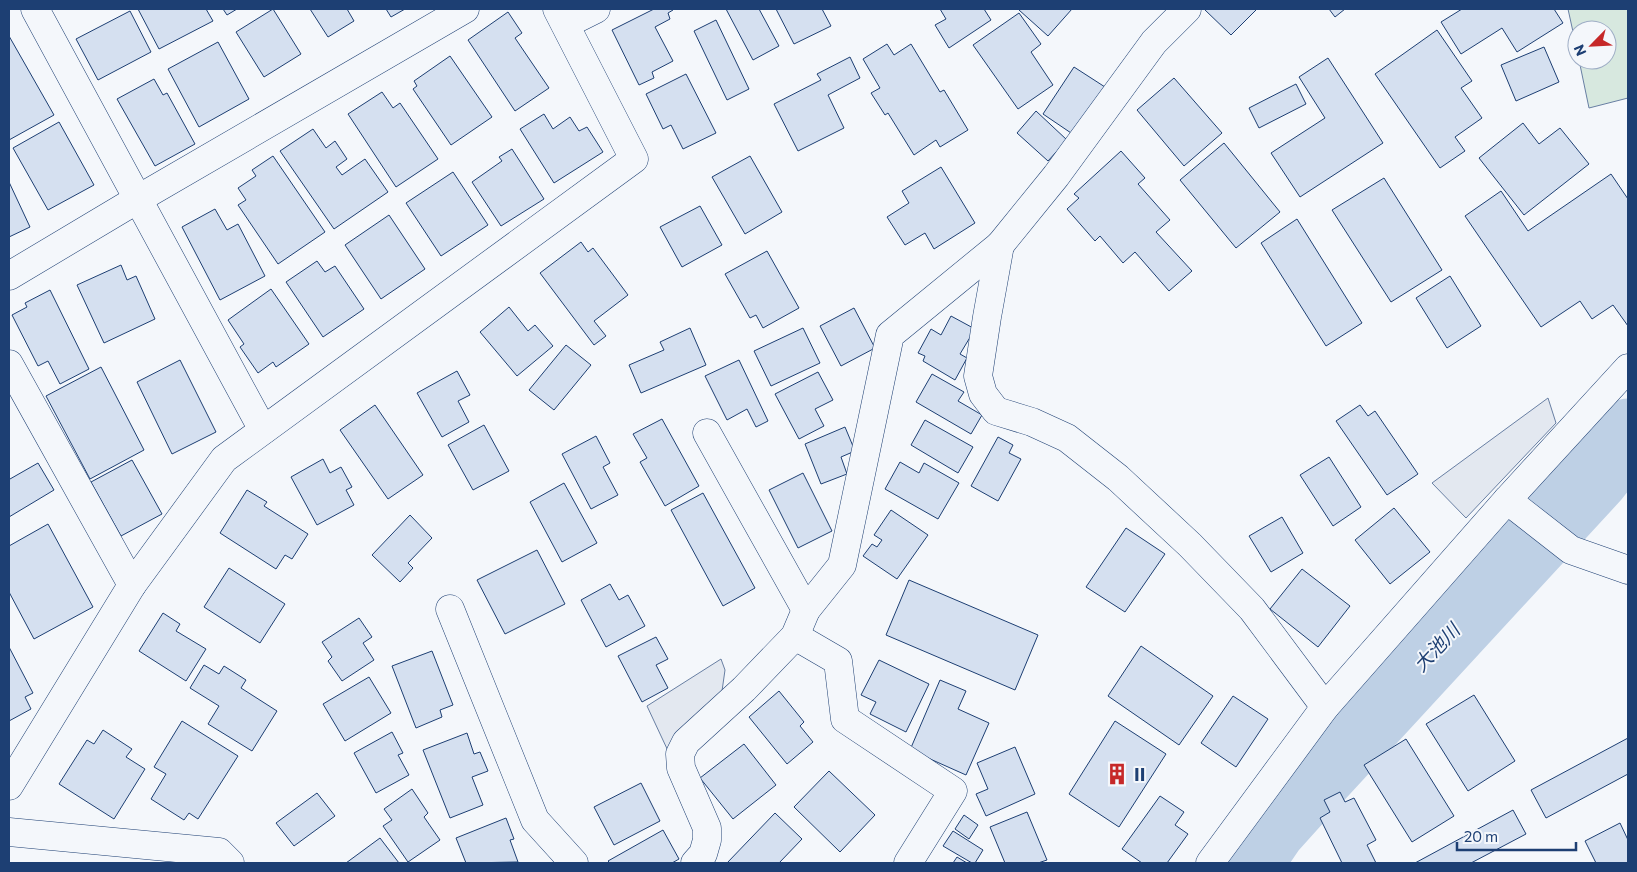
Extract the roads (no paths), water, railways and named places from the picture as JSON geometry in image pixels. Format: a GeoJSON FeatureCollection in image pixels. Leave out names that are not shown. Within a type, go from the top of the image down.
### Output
{"type":"FeatureCollection","features":[{"type":"Feature","properties":{"kind":"street"},"geometry":{"type":"LineString","coordinates":[[35,9],[264,430]]}},
{"type":"Feature","properties":{"kind":"street"},"geometry":{"type":"LineString","coordinates":[[9,276],[465,9]]}},
{"type":"Feature","properties":{"kind":"street"},"geometry":{"type":"LineString","coordinates":[[9,786],[132,585],[224,459],[634,159],[561,16],[596,9]]}},
{"type":"Feature","properties":{"kind":"street"},"geometry":{"type":"LineString","coordinates":[[695,863],[703,854],[708,840],[707,828],[681,768],[680,754],[686,742],[744,689],[795,636],[806,610],[842,565],[890,335],[1000,245],[1056,176],[1154,42],[1187,9]]}},
{"type":"Feature","properties":{"kind":"street"},"geometry":{"type":"LineString","coordinates":[[1000,245],[986,316],[978,376],[983,394],[996,411],[1032,422],[1067,438],[1118,478],[1190,545],[1252,610],[1325,707]]}},
{"type":"Feature","properties":{"kind":"street"},"geometry":{"type":"LineString","coordinates":[[9,364],[132,585]]}},
{"type":"Feature","properties":{"kind":"street"},"geometry":{"type":"LineString","coordinates":[[1210,863],[1325,707],[1507,500],[1628,368]]}},
{"type":"Feature","properties":{"kind":"street"},"geometry":{"type":"LineString","coordinates":[[707,432],[806,610]]}},
{"type":"Feature","properties":{"kind":"street"},"geometry":{"type":"LineString","coordinates":[[1507,500],[1571,550],[1628,570]]}},
{"type":"Feature","properties":{"kind":"street"},"geometry":{"type":"LineString","coordinates":[[450,608],[535,820],[574,863]]}},
{"type":"Feature","properties":{"kind":"street"},"geometry":{"type":"LineString","coordinates":[[795,636],[838,661],[845,719],[953,791],[908,863]]}},
{"type":"Feature","properties":{"kind":"street"},"geometry":{"type":"LineString","coordinates":[[9,832],[219,852],[230,863]]}},
{"type":"Feature","properties":{"kind":"waterway","name":"大池川"},"geometry":{"type":"LineString","coordinates":[[1247,863],[1271,828],[1594,477],[1628,434]]}},
{"type":"Feature","properties":{"kind":"place","name":"II"},"geometry":{"type":"Point","coordinates":[1117,774]}}]}
